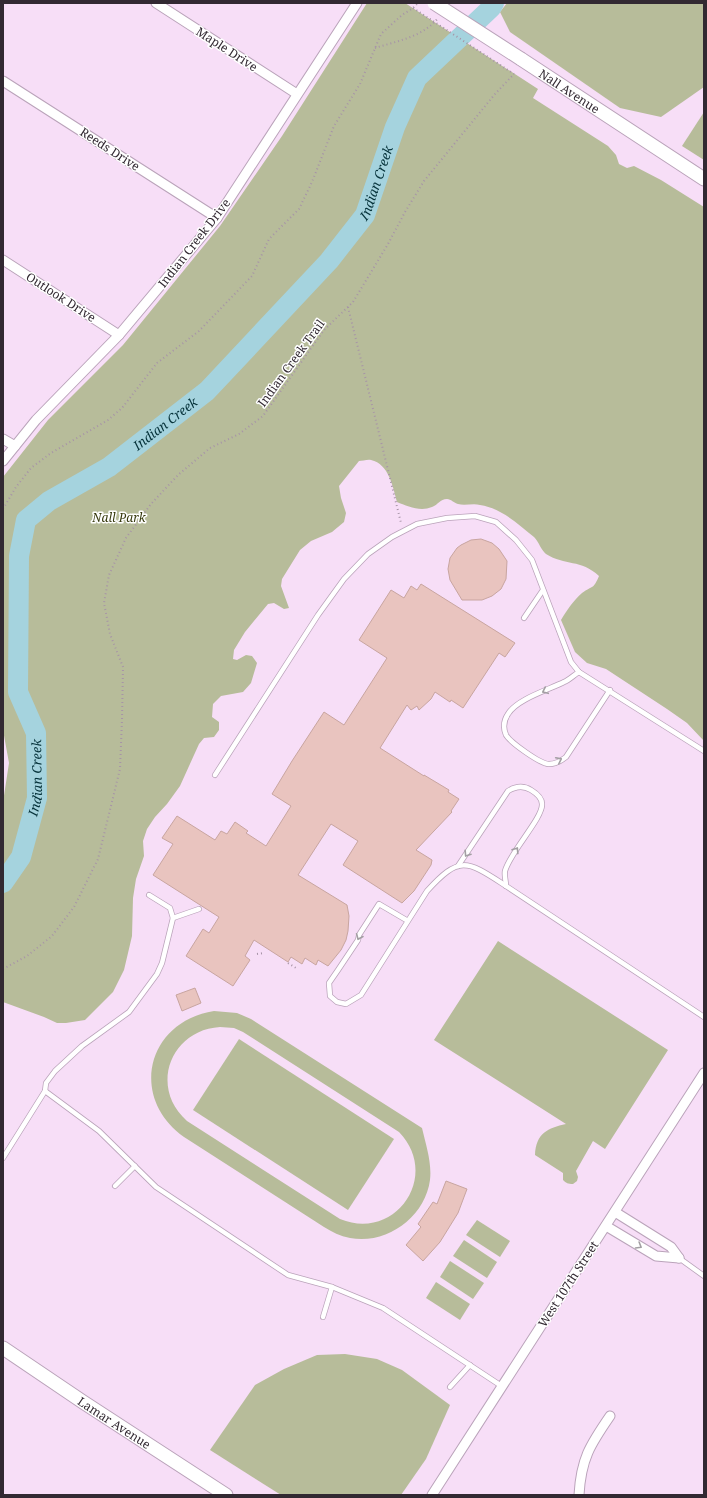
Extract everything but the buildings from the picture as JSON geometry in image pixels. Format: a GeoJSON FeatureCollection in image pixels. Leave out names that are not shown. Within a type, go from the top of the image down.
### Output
{"type":"FeatureCollection","features":[{"type":"Feature","properties":{"kind":"main road","name":"Nall Avenue"},"geometry":{"type":"LineString","coordinates":[[434,3],[704,179]]}},
{"type":"Feature","properties":{"kind":"main road","name":"Lamar Avenue"},"geometry":{"type":"LineString","coordinates":[[3,1348],[226,1495]]}},
{"type":"Feature","properties":{"kind":"street","name":"Maple Drive"},"geometry":{"type":"LineString","coordinates":[[156,3],[297,94]]}},
{"type":"Feature","properties":{"kind":"street","name":"Indian Creek Drive"},"geometry":{"type":"LineString","coordinates":[[3,461],[36,420],[119,335],[217,218],[357,3]]}},
{"type":"Feature","properties":{"kind":"street","name":"Reeds Drive"},"geometry":{"type":"LineString","coordinates":[[3,81],[217,218]]}},
{"type":"Feature","properties":{"kind":"street","name":"Outlook Drive"},"geometry":{"type":"LineString","coordinates":[[3,260],[119,335]]}},
{"type":"Feature","properties":{"kind":"street"},"geometry":{"type":"LineString","coordinates":[[3,439],[15,446]]}},
{"type":"Feature","properties":{"kind":"street","name":"West 107th Street"},"geometry":{"type":"LineString","coordinates":[[432,1495],[704,1073]]}},
{"type":"Feature","properties":{"kind":"street"},"geometry":{"type":"LineString","coordinates":[[615,1212],[671,1247],[679,1258]]}},
{"type":"Feature","properties":{"kind":"street"},"geometry":{"type":"LineString","coordinates":[[606,1226],[656,1256],[679,1258]]}},
{"type":"Feature","properties":{"kind":"street"},"geometry":{"type":"LineString","coordinates":[[579,1495],[580,1474],[586,1454],[610,1416]]}},
{"type":"Feature","properties":{"kind":"lane"},"geometry":{"type":"LineString","coordinates":[[215,775],[318,615],[344,579],[368,554],[392,537],[417,524],[447,518],[475,516],[496,522],[516,540],[532,560],[571,662],[579,672],[610,690],[704,751]]}},
{"type":"Feature","properties":{"kind":"lane"},"geometry":{"type":"LineString","coordinates":[[524,618],[543,590]]}},
{"type":"Feature","properties":{"kind":"lane"},"geometry":{"type":"LineString","coordinates":[[579,672],[566,681],[514,706],[507,714],[504,722],[506,734],[510,741],[544,763],[554,763],[560,761],[566,757],[610,690]]}},
{"type":"Feature","properties":{"kind":"lane"},"geometry":{"type":"LineString","coordinates":[[458,866],[508,791],[516,786],[528,788],[539,795],[542,804],[540,814],[511,857],[505,872],[506,886]]}},
{"type":"Feature","properties":{"kind":"lane"},"geometry":{"type":"LineString","coordinates":[[408,921],[379,904],[359,935],[358,940],[329,983],[330,996],[337,1002],[346,1004],[361,995],[408,921],[427,891],[440,877],[453,868],[466,865],[478,868],[704,1017]]}},
{"type":"Feature","properties":{"kind":"lane"},"geometry":{"type":"LineString","coordinates":[[3,1158],[45,1091],[46,1083],[55,1071],[82,1046],[129,1012],[157,974],[162,962],[173,918],[170,908],[150,895]]}},
{"type":"Feature","properties":{"kind":"lane"},"geometry":{"type":"LineString","coordinates":[[173,918],[199,909]]}},
{"type":"Feature","properties":{"kind":"lane"},"geometry":{"type":"LineString","coordinates":[[45,1091],[99,1131],[156,1187],[288,1275],[332,1287],[383,1308],[503,1387]]}},
{"type":"Feature","properties":{"kind":"lane"},"geometry":{"type":"LineString","coordinates":[[115,1186],[135,1166]]}},
{"type":"Feature","properties":{"kind":"lane"},"geometry":{"type":"LineString","coordinates":[[679,1258],[704,1276]]}},
{"type":"Feature","properties":{"kind":"lane"},"geometry":{"type":"LineString","coordinates":[[323,1317],[332,1287]]}},
{"type":"Feature","properties":{"kind":"lane"},"geometry":{"type":"LineString","coordinates":[[450,1387],[470,1365]]}},
{"type":"Feature","properties":{"kind":"path"},"geometry":{"type":"LineString","coordinates":[[3,509],[16,487],[31,468],[51,453],[108,420],[122,408],[158,364],[199,331],[252,276],[269,239],[299,209],[312,182],[334,126],[360,84],[381,34],[418,3]]}},
{"type":"Feature","properties":{"kind":"path","name":"Indian Creek Trail"},"geometry":{"type":"LineString","coordinates":[[3,969],[27,956],[52,936],[74,907],[98,859],[120,769],[122,720],[123,667],[110,634],[104,604],[109,575],[126,538],[151,504],[178,475],[210,448],[239,434],[263,416],[324,330],[353,302],[424,181],[495,94],[514,74],[413,8]]}},
{"type":"Feature","properties":{"kind":"path"},"geometry":{"type":"LineString","coordinates":[[375,48],[413,37],[431,27],[439,16]]}},
{"type":"Feature","properties":{"kind":"path"},"geometry":{"type":"LineString","coordinates":[[348,307],[403,532]]}},
{"type":"Feature","properties":{"kind":"path"},"geometry":{"type":"LineString","coordinates":[[257,954],[264,953]]}},
{"type":"Feature","properties":{"kind":"path"},"geometry":{"type":"LineString","coordinates":[[288,963],[296,968]]}},
{"type":"Feature","properties":{"kind":"green space","name":"Nall Park"},"geometry":{"type":"Polygon","coordinates":[[[367,3],[405,3],[538,89],[533,98],[608,146],[616,155],[619,164],[627,168],[634,166],[661,180],[704,207],[704,741],[687,723],[667,709],[606,669],[587,663],[575,652],[561,620],[576,599],[594,585],[599,576],[586,567],[553,558],[546,554],[534,537],[509,517],[495,509],[477,504],[461,505],[447,499],[432,507],[423,509],[414,508],[397,502],[389,477],[382,466],[371,460],[359,461],[339,486],[346,513],[344,522],[332,532],[311,541],[300,550],[282,579],[281,586],[289,608],[284,609],[274,603],[268,604],[245,632],[234,650],[233,659],[237,660],[246,655],[252,656],[257,663],[251,683],[243,692],[221,696],[213,704],[212,717],[219,722],[219,730],[214,737],[204,738],[199,744],[180,786],[147,829],[143,841],[144,856],[136,879],[133,898],[132,936],[124,970],[113,992],[85,1020],[57,1023],[3,1002],[3,802],[9,763],[3,730],[3,477],[48,420],[123,345],[220,226],[282,136],[367,3]]]}},
{"type":"Feature","properties":{"kind":"green space"},"geometry":{"type":"Polygon","coordinates":[[[507,3],[704,3],[704,87],[661,117],[620,108],[510,32],[500,12],[507,3]]]}},
{"type":"Feature","properties":{"kind":"green space"},"geometry":{"type":"Polygon","coordinates":[[[704,112],[704,160],[682,146],[704,112]]]}},
{"type":"Feature","properties":{"kind":"green space"},"geometry":{"type":"Polygon","coordinates":[[[498,941],[668,1050],[605,1149],[593,1141],[576,1171],[578,1177],[577,1181],[573,1184],[568,1184],[565,1182],[563,1180],[563,1173],[535,1155],[538,1141],[544,1133],[554,1127],[566,1124],[434,1040],[498,941]]]}},
{"type":"Feature","properties":{"kind":"green space"},"geometry":{"type":"Polygon","coordinates":[[[214,1011],[237,1013],[251,1019],[422,1128],[427,1147],[430,1180],[427,1193],[421,1206],[402,1226],[377,1237],[364,1239],[343,1236],[324,1227],[184,1137],[167,1121],[156,1102],[151,1083],[153,1064],[160,1045],[173,1030],[191,1018],[214,1011]],[[220,1027],[203,1031],[188,1038],[178,1049],[170,1063],[168,1078],[169,1093],[175,1108],[187,1121],[340,1219],[360,1224],[379,1221],[394,1213],[406,1200],[414,1184],[415,1167],[411,1149],[399,1132],[243,1032],[234,1028],[220,1027]]]}},
{"type":"Feature","properties":{"kind":"green space"},"geometry":{"type":"Polygon","coordinates":[[[239,1039],[394,1139],[348,1210],[193,1110],[239,1039]]]}},
{"type":"Feature","properties":{"kind":"green space"},"geometry":{"type":"Polygon","coordinates":[[[477,1220],[510,1241],[500,1257],[466,1235],[477,1220]]]}},
{"type":"Feature","properties":{"kind":"green space"},"geometry":{"type":"Polygon","coordinates":[[[464,1240],[497,1262],[487,1278],[453,1256],[464,1240]]]}},
{"type":"Feature","properties":{"kind":"green space"},"geometry":{"type":"Polygon","coordinates":[[[450,1261],[484,1283],[473,1299],[440,1277],[450,1261]]]}},
{"type":"Feature","properties":{"kind":"green space"},"geometry":{"type":"Polygon","coordinates":[[[436,1282],[470,1304],[460,1320],[426,1298],[436,1282]]]}},
{"type":"Feature","properties":{"kind":"green space"},"geometry":{"type":"Polygon","coordinates":[[[345,1354],[377,1359],[402,1370],[450,1405],[426,1459],[401,1495],[281,1495],[210,1450],[255,1385],[284,1369],[317,1355],[345,1354]]]}},
{"type":"Feature","properties":{"kind":"waterway","name":"Indian Creek"},"geometry":{"type":"LineString","coordinates":[[3,883],[21,857],[37,798],[36,733],[18,692],[19,556],[26,520],[49,501],[109,467],[207,391],[329,261],[365,215],[395,127],[417,78],[491,8],[494,3]]}}]}
